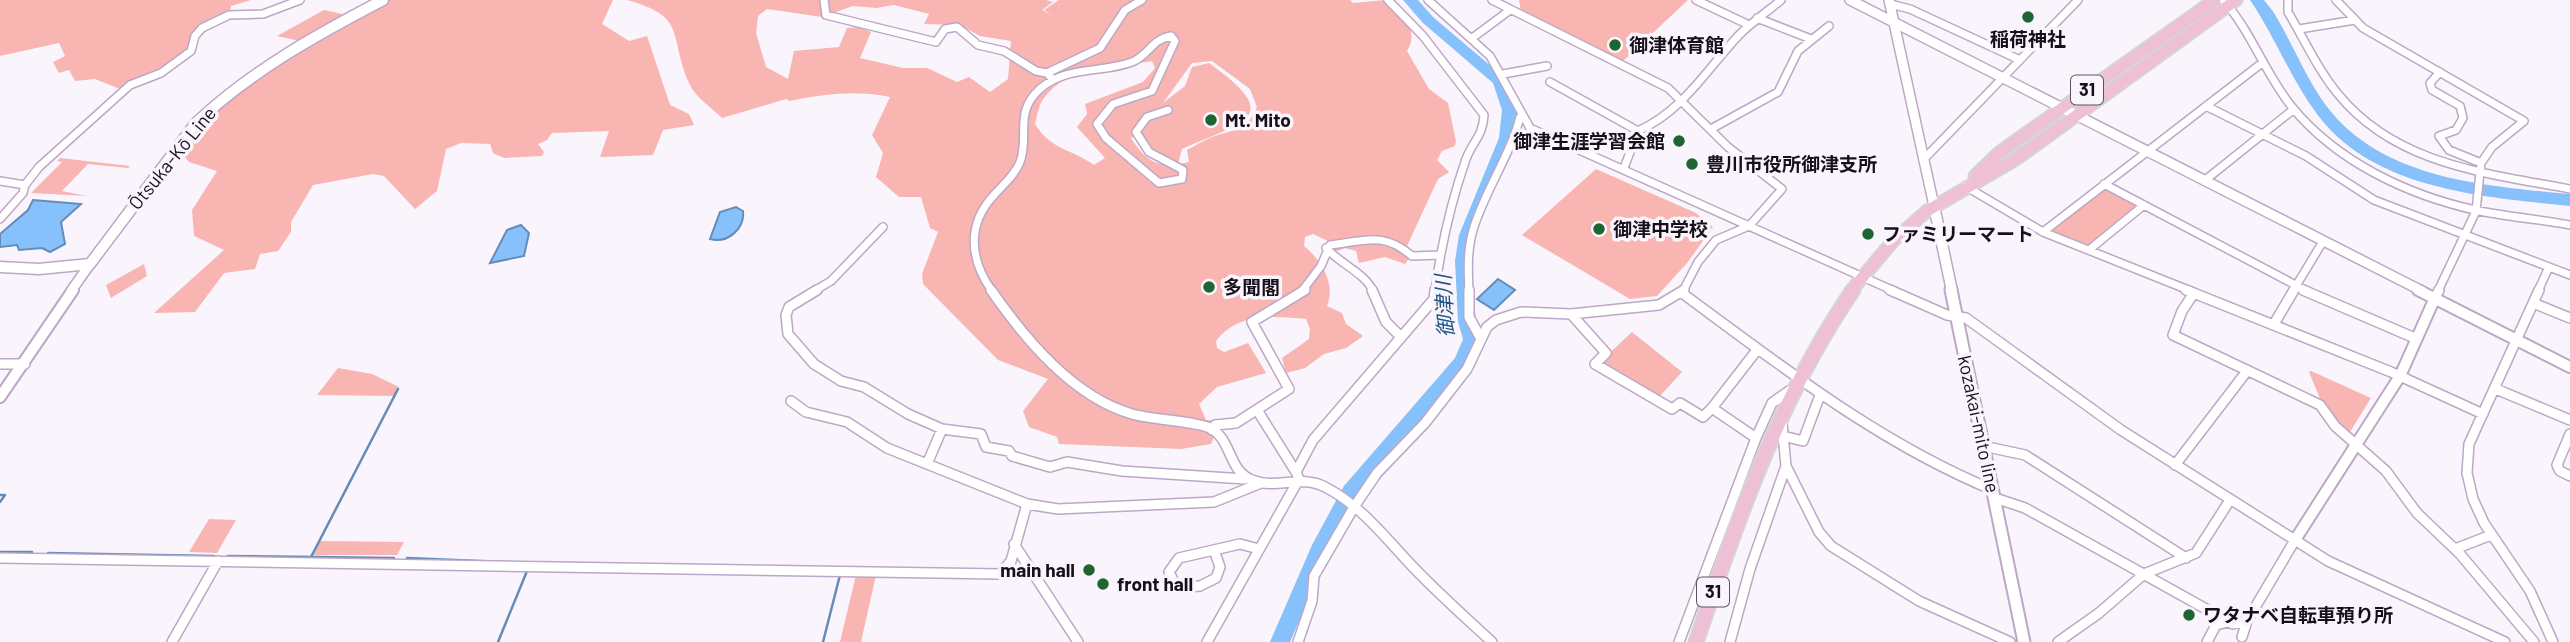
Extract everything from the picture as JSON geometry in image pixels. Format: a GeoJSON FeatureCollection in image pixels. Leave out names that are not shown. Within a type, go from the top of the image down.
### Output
{"type":"FeatureCollection","features":[{"type":"Feature","properties":{"kind":"main road","name":"Ōtsuka-Kō Line"},"geometry":{"type":"LineString","coordinates":[[90,264],[196,123],[216,102],[257,70],[383,0]]}},
{"type":"Feature","properties":{"kind":"main road","name":"31"},"geometry":{"type":"LineString","coordinates":[[1965,186],[2000,152],[2215,0]]}},
{"type":"Feature","properties":{"kind":"main road","name":"31"},"geometry":{"type":"LineString","coordinates":[[1696,642],[1730,542],[1789,391],[1827,325],[1862,276],[1895,239],[1934,206],[2012,161],[2229,2]]}},
{"type":"Feature","properties":{"kind":"main road","name":"kozakai-mito line"},"geometry":{"type":"LineString","coordinates":[[1934,206],[2024,642]]}},
{"type":"Feature","properties":{"kind":"main road"},"geometry":{"type":"LineString","coordinates":[[0,267],[46,269],[90,264]]}},
{"type":"Feature","properties":{"kind":"street"},"geometry":{"type":"LineString","coordinates":[[0,219],[23,193],[25,185],[75,133],[130,85],[161,73],[191,51],[195,36],[202,28],[229,15],[263,14],[300,0]]}},
{"type":"Feature","properties":{"kind":"street"},"geometry":{"type":"LineString","coordinates":[[824,0],[826,15],[916,40],[936,42],[946,29],[957,27],[978,45],[1004,51],[1037,71],[1047,73],[1100,48],[1125,10],[1142,0]]}},
{"type":"Feature","properties":{"kind":"street"},"geometry":{"type":"LineString","coordinates":[[1207,642],[1298,475],[1312,440],[1434,299],[1440,255],[1467,156],[1483,131],[1484,114],[1423,36],[1388,0]]}},
{"type":"Feature","properties":{"kind":"street"},"geometry":{"type":"LineString","coordinates":[[1428,0],[1488,53],[1503,74],[1520,117],[1544,135],[1624,168],[1956,317],[1966,318],[2066,393],[2295,540],[2367,581],[2505,642]]}},
{"type":"Feature","properties":{"kind":"street"},"geometry":{"type":"LineString","coordinates":[[1298,642],[1312,601],[1314,576],[1352,505],[1467,369],[1480,337],[1496,320],[1521,312],[1571,314],[1659,305],[1682,293],[1699,262],[1716,240],[1749,226],[1782,189],[1728,147],[1668,88],[1492,0]]}},
{"type":"Feature","properties":{"kind":"street"},"geometry":{"type":"LineString","coordinates":[[1471,39],[1507,8],[1510,0]]}},
{"type":"Feature","properties":{"kind":"street"},"geometry":{"type":"LineString","coordinates":[[1696,0],[1749,25]]}},
{"type":"Feature","properties":{"kind":"street"},"geometry":{"type":"LineString","coordinates":[[1624,168],[1638,131],[1672,115],[1682,99],[1694,90],[1749,25],[1781,0]]}},
{"type":"Feature","properties":{"kind":"street"},"geometry":{"type":"LineString","coordinates":[[1850,0],[2322,243],[2570,367]]}},
{"type":"Feature","properties":{"kind":"street"},"geometry":{"type":"LineString","coordinates":[[1923,160],[2078,0]]}},
{"type":"Feature","properties":{"kind":"street"},"geometry":{"type":"LineString","coordinates":[[2288,0],[2288,12],[2332,85],[2364,121],[2415,153],[2438,163],[2570,189]]}},
{"type":"Feature","properties":{"kind":"street"},"geometry":{"type":"LineString","coordinates":[[2242,639],[2247,621],[2295,540],[2400,376],[2476,209],[2481,163],[2492,147],[2524,121],[2355,20],[2336,0]]}},
{"type":"Feature","properties":{"kind":"street"},"geometry":{"type":"LineString","coordinates":[[1890,2],[1934,206]]}},
{"type":"Feature","properties":{"kind":"street"},"geometry":{"type":"LineString","coordinates":[[1890,2],[2020,60]]}},
{"type":"Feature","properties":{"kind":"street"},"geometry":{"type":"LineString","coordinates":[[2229,2],[2262,62],[2294,109],[2329,141],[2373,170],[2414,190],[2476,209],[2570,225]]}},
{"type":"Feature","properties":{"kind":"street"},"geometry":{"type":"LineString","coordinates":[[1757,19],[1811,39]]}},
{"type":"Feature","properties":{"kind":"street"},"geometry":{"type":"LineString","coordinates":[[2299,29],[2355,20]]}},
{"type":"Feature","properties":{"kind":"street"},"geometry":{"type":"LineString","coordinates":[[1712,130],[1778,92],[1789,64],[1811,39],[1829,26]]}},
{"type":"Feature","properties":{"kind":"street"},"geometry":{"type":"LineString","coordinates":[[1168,110],[1147,117],[1136,132],[1149,152],[1184,170],[1182,179],[1164,184],[1159,183],[1133,158],[1105,139],[1097,124],[1103,110],[1118,99],[1152,91],[1175,41],[1171,37],[1161,37],[1150,43],[1135,61],[1076,70],[1053,80],[1033,98],[1022,116],[1018,166],[988,201],[975,224],[973,247],[979,270],[1008,312],[1075,383],[1101,403],[1145,418],[1212,429],[1221,440],[1233,467],[1259,481]]}},
{"type":"Feature","properties":{"kind":"street"},"geometry":{"type":"LineString","coordinates":[[2043,232],[2262,62]]}},
{"type":"Feature","properties":{"kind":"street"},"geometry":{"type":"LineString","coordinates":[[1503,74],[1547,66]]}},
{"type":"Feature","properties":{"kind":"street"},"geometry":{"type":"LineString","coordinates":[[2440,72],[2431,83],[2432,90],[2460,106],[2463,118],[2456,130],[2439,136],[2449,150],[2481,163]]}},
{"type":"Feature","properties":{"kind":"street"},"geometry":{"type":"LineString","coordinates":[[1047,73],[1053,80]]}},
{"type":"Feature","properties":{"kind":"street"},"geometry":{"type":"LineString","coordinates":[[1550,82],[1638,131]]}},
{"type":"Feature","properties":{"kind":"street"},"geometry":{"type":"LineString","coordinates":[[2206,106],[2306,156],[2359,192],[2570,275]]}},
{"type":"Feature","properties":{"kind":"street"},"geometry":{"type":"LineString","coordinates":[[2204,181],[2294,109]]}},
{"type":"Feature","properties":{"kind":"street"},"geometry":{"type":"LineString","coordinates":[[1480,337],[1469,317],[1468,259],[1474,228],[1514,140],[1520,117]]}},
{"type":"Feature","properties":{"kind":"street"},"geometry":{"type":"LineString","coordinates":[[0,181],[25,185]]}},
{"type":"Feature","properties":{"kind":"street"},"geometry":{"type":"LineString","coordinates":[[2104,184],[2295,286],[2417,339]]}},
{"type":"Feature","properties":{"kind":"street"},"geometry":{"type":"LineString","coordinates":[[1965,186],[2043,232],[2400,376],[2483,414]]}},
{"type":"Feature","properties":{"kind":"street"},"geometry":{"type":"LineString","coordinates":[[2089,250],[2144,205]]}},
{"type":"Feature","properties":{"kind":"street"},"geometry":{"type":"LineString","coordinates":[[883,227],[831,281],[789,307],[786,315],[788,334],[814,364],[841,381],[864,387],[908,414],[942,429],[981,434],[985,447],[1009,452],[1012,456],[1050,467],[1068,462],[1122,471],[1206,475],[1259,481],[1298,475],[1329,489],[1352,505],[1383,532],[1456,610],[1492,642]]}},
{"type":"Feature","properties":{"kind":"street"},"geometry":{"type":"LineString","coordinates":[[1212,429],[1215,425],[1236,423],[1289,389],[1252,322],[1306,289],[1321,266],[1326,248],[1335,243],[1385,239],[1396,242],[1412,256],[1440,255]]}},
{"type":"Feature","properties":{"kind":"street"},"geometry":{"type":"LineString","coordinates":[[2274,324],[2322,243]]}},
{"type":"Feature","properties":{"kind":"street"},"geometry":{"type":"LineString","coordinates":[[1326,248],[1336,261],[1370,284],[1386,322],[1401,337]]}},
{"type":"Feature","properties":{"kind":"street"},"geometry":{"type":"LineString","coordinates":[[0,397],[90,264]]}},
{"type":"Feature","properties":{"kind":"street"},"geometry":{"type":"LineString","coordinates":[[2549,267],[2469,444],[2466,470],[2471,501],[2491,535],[2530,587],[2550,627],[2553,642]]}},
{"type":"Feature","properties":{"kind":"street"},"geometry":{"type":"LineString","coordinates":[[1682,293],[1820,395],[1942,469],[2025,508],[2144,574],[2217,621],[2233,624],[2247,621]]}},
{"type":"Feature","properties":{"kind":"street"},"geometry":{"type":"LineString","coordinates":[[2194,293],[2182,311],[2173,335],[2320,405],[2335,426],[2386,471],[2417,513],[2455,549],[2534,642]]}},
{"type":"Feature","properties":{"kind":"street"},"geometry":{"type":"LineString","coordinates":[[2533,303],[2570,318]]}},
{"type":"Feature","properties":{"kind":"street"},"geometry":{"type":"LineString","coordinates":[[1571,314],[1606,352],[1595,364],[1672,409],[1680,403],[1703,417],[1713,408],[1757,350]]}},
{"type":"Feature","properties":{"kind":"street"},"geometry":{"type":"LineString","coordinates":[[0,364],[25,363]]}},
{"type":"Feature","properties":{"kind":"street"},"geometry":{"type":"LineString","coordinates":[[2175,465],[2247,371]]}},
{"type":"Feature","properties":{"kind":"street"},"geometry":{"type":"LineString","coordinates":[[2496,388],[2570,421]]}},
{"type":"Feature","properties":{"kind":"street"},"geometry":{"type":"LineString","coordinates":[[1679,642],[1756,438],[1772,403],[1789,391]]}},
{"type":"Feature","properties":{"kind":"street"},"geometry":{"type":"LineString","coordinates":[[1783,436],[1803,441],[1820,395]]}},
{"type":"Feature","properties":{"kind":"street"},"geometry":{"type":"LineString","coordinates":[[791,401],[806,412],[847,422],[887,448],[1027,504],[1058,509],[1214,502],[1259,481]]}},
{"type":"Feature","properties":{"kind":"street"},"geometry":{"type":"LineString","coordinates":[[1713,408],[1756,438]]}},
{"type":"Feature","properties":{"kind":"street"},"geometry":{"type":"LineString","coordinates":[[1257,410],[1298,475]]}},
{"type":"Feature","properties":{"kind":"street"},"geometry":{"type":"LineString","coordinates":[[1781,410],[1786,466],[1819,532],[1831,547],[1919,601],[2011,642]]}},
{"type":"Feature","properties":{"kind":"street"},"geometry":{"type":"LineString","coordinates":[[927,464],[942,429]]}},
{"type":"Feature","properties":{"kind":"street"},"geometry":{"type":"LineString","coordinates":[[2570,433],[2557,465],[2560,471],[2570,476]]}},
{"type":"Feature","properties":{"kind":"street"},"geometry":{"type":"LineString","coordinates":[[1983,446],[2025,455],[2186,558]]}},
{"type":"Feature","properties":{"kind":"street"},"geometry":{"type":"LineString","coordinates":[[1730,642],[1750,569],[1786,466]]}},
{"type":"Feature","properties":{"kind":"street"},"geometry":{"type":"LineString","coordinates":[[2058,642],[2099,613],[2144,574],[2196,553],[2212,533],[2230,500]]}},
{"type":"Feature","properties":{"kind":"street"},"geometry":{"type":"LineString","coordinates":[[0,558],[1000,574],[1011,561],[1027,504]]}},
{"type":"Feature","properties":{"kind":"street"},"geometry":{"type":"LineString","coordinates":[[2455,549],[2491,535]]}},
{"type":"Feature","properties":{"kind":"street"},"geometry":{"type":"LineString","coordinates":[[1014,544],[1078,642]]}},
{"type":"Feature","properties":{"kind":"street"},"geometry":{"type":"LineString","coordinates":[[1214,550],[1220,568],[1218,575],[1207,584],[1177,588],[1170,572],[1179,558],[1240,544],[1259,549]]}},
{"type":"Feature","properties":{"kind":"street"},"geometry":{"type":"LineString","coordinates":[[172,642],[218,561]]}},
{"type":"Feature","properties":{"kind":"street"},"geometry":{"type":"LineString","coordinates":[[2207,642],[2217,621]]}},
{"type":"Feature","properties":{"kind":"street"},"geometry":{"type":"LineString","coordinates":[[2233,624],[2242,639]]}},
{"type":"Feature","properties":{"kind":"shaded area"},"geometry":{"type":"Polygon","coordinates":[[[0,0],[251,0],[231,6],[230,14],[199,27],[194,31],[188,49],[159,72],[130,81],[120,89],[95,79],[75,81],[69,70],[59,73],[53,62],[65,56],[59,43],[0,56],[0,0]]]}},
{"type":"Feature","properties":{"kind":"shaded area"},"geometry":{"type":"Polygon","coordinates":[[[389,0],[613,0],[602,24],[629,41],[647,36],[670,105],[689,114],[694,125],[663,130],[653,155],[600,157],[609,131],[552,133],[547,140],[538,144],[544,152],[542,156],[504,158],[493,153],[490,144],[461,143],[446,149],[437,191],[415,209],[384,176],[373,174],[313,185],[291,222],[291,232],[278,251],[260,254],[255,269],[224,273],[195,312],[154,313],[224,250],[194,236],[192,210],[217,171],[189,162],[183,155],[204,126],[202,121],[242,86],[266,70],[316,39],[389,0]]]}},
{"type":"Feature","properties":{"kind":"shaded area"},"geometry":{"type":"Polygon","coordinates":[[[627,0],[1046,0],[1053,2],[1042,10],[1052,15],[1044,10],[1059,0],[1350,0],[1353,3],[1385,0],[1407,22],[1412,35],[1407,51],[1429,89],[1448,103],[1456,141],[1455,146],[1442,151],[1437,160],[1449,172],[1438,179],[1407,246],[1410,257],[1405,264],[1385,257],[1359,263],[1356,251],[1345,248],[1335,252],[1328,241],[1313,234],[1305,237],[1304,246],[1326,273],[1330,289],[1327,306],[1342,313],[1346,324],[1363,336],[1346,348],[1324,354],[1305,368],[1286,373],[1282,358],[1309,339],[1310,329],[1306,319],[1270,317],[1246,321],[1225,332],[1216,341],[1217,348],[1224,352],[1248,343],[1266,373],[1217,387],[1199,404],[1206,420],[1214,421],[1218,428],[1211,444],[1181,449],[1059,444],[1057,437],[1029,427],[1023,411],[1048,379],[998,360],[923,284],[922,274],[938,232],[930,228],[921,197],[899,197],[876,177],[883,153],[872,135],[890,97],[852,93],[790,101],[786,99],[722,118],[691,88],[673,29],[668,21],[646,6],[627,0]],[[894,5],[876,8],[853,6],[822,17],[767,9],[758,16],[756,33],[766,67],[788,79],[794,51],[839,47],[847,28],[858,27],[871,32],[860,58],[903,68],[927,68],[957,82],[969,77],[990,92],[1008,79],[1011,41],[980,36],[960,25],[924,24],[929,14],[894,5]],[[1152,61],[1079,74],[1054,88],[1042,101],[1035,124],[1054,144],[1094,165],[1105,158],[1077,127],[1087,114],[1085,104],[1143,82],[1155,68],[1152,61]],[[1212,61],[1192,63],[1163,103],[1185,86],[1192,67],[1209,63],[1233,82],[1246,96],[1251,107],[1247,116],[1237,124],[1182,149],[1178,164],[1152,150],[1139,135],[1131,138],[1148,158],[1155,162],[1170,165],[1179,164],[1189,162],[1187,150],[1246,125],[1257,107],[1250,89],[1212,61]]]}},
{"type":"Feature","properties":{"kind":"shaded area","name":"御津体育館"},"geometry":{"type":"Polygon","coordinates":[[[1519,0],[1688,0],[1623,61],[1521,11],[1519,0]]]}},
{"type":"Feature","properties":{"kind":"shaded area"},"geometry":{"type":"Polygon","coordinates":[[[324,10],[347,15],[300,41],[277,36],[324,10]]]}},
{"type":"Feature","properties":{"kind":"shaded area"},"geometry":{"type":"Polygon","coordinates":[[[60,158],[130,166],[88,164],[62,191],[87,196],[31,193],[62,162],[57,161],[60,158]]]}},
{"type":"Feature","properties":{"kind":"shaded area"},"geometry":{"type":"Polygon","coordinates":[[[1596,169],[1696,213],[1713,227],[1687,263],[1657,296],[1630,299],[1522,235],[1596,169]]]}},
{"type":"Feature","properties":{"kind":"shaded area"},"geometry":{"type":"Polygon","coordinates":[[[2103,189],[2135,204],[2137,208],[2090,244],[2084,245],[2053,232],[2052,229],[2103,189]]]}},
{"type":"Feature","properties":{"kind":"shaded area"},"geometry":{"type":"Polygon","coordinates":[[[144,264],[147,276],[111,298],[106,285],[144,264]]]}},
{"type":"Feature","properties":{"kind":"shaded area"},"geometry":{"type":"Polygon","coordinates":[[[1632,332],[1682,372],[1659,397],[1599,363],[1632,332]]]}},
{"type":"Feature","properties":{"kind":"shaded area"},"geometry":{"type":"Polygon","coordinates":[[[338,368],[372,374],[399,387],[394,396],[317,395],[338,368]]]}},
{"type":"Feature","properties":{"kind":"shaded area"},"geometry":{"type":"Polygon","coordinates":[[[2309,372],[2371,398],[2350,432],[2324,408],[2309,372]]]}},
{"type":"Feature","properties":{"kind":"shaded area"},"geometry":{"type":"Polygon","coordinates":[[[209,519],[236,520],[217,553],[189,552],[209,519]]]}},
{"type":"Feature","properties":{"kind":"shaded area"},"geometry":{"type":"Polygon","coordinates":[[[320,541],[404,542],[397,555],[313,555],[320,541]]]}},
{"type":"Feature","properties":{"kind":"shaded area"},"geometry":{"type":"Polygon","coordinates":[[[856,575],[876,575],[861,642],[840,642],[856,575]]]}},
{"type":"Feature","properties":{"kind":"water"},"geometry":{"type":"Polygon","coordinates":[[[33,200],[81,204],[61,222],[65,244],[50,252],[42,248],[19,250],[17,245],[0,247],[0,234],[28,210],[33,200]]]}},
{"type":"Feature","properties":{"kind":"water"},"geometry":{"type":"Polygon","coordinates":[[[736,207],[743,211],[743,218],[734,234],[723,239],[710,239],[720,212],[736,207]]]}},
{"type":"Feature","properties":{"kind":"water"},"geometry":{"type":"Polygon","coordinates":[[[521,225],[529,233],[524,256],[490,263],[507,230],[521,225]]]}},
{"type":"Feature","properties":{"kind":"water"},"geometry":{"type":"Polygon","coordinates":[[[1498,279],[1515,290],[1494,310],[1477,299],[1498,279]]]}},
{"type":"Feature","properties":{"kind":"waterway","name":"御津川"},"geometry":{"type":"LineString","coordinates":[[1280,642],[1319,551],[1351,492],[1463,362],[1472,339],[1467,322],[1463,261],[1467,235],[1507,138],[1510,110],[1500,81],[1428,20],[1410,0]]}},
{"type":"Feature","properties":{"kind":"waterway"},"geometry":{"type":"LineString","coordinates":[[2257,0],[2276,27],[2306,86],[2325,114],[2348,137],[2375,156],[2406,170],[2471,188],[2570,200]]}},
{"type":"Feature","properties":{"kind":"waterway"},"geometry":{"type":"LineString","coordinates":[[311,557],[398,389]]}},
{"type":"Feature","properties":{"kind":"waterway"},"geometry":{"type":"LineString","coordinates":[[0,495],[5,495],[0,502]]}},
{"type":"Feature","properties":{"kind":"waterway"},"geometry":{"type":"LineString","coordinates":[[0,552],[32,552]]}},
{"type":"Feature","properties":{"kind":"waterway"},"geometry":{"type":"LineString","coordinates":[[48,553],[214,556]]}},
{"type":"Feature","properties":{"kind":"waterway"},"geometry":{"type":"LineString","coordinates":[[228,556],[311,557]]}},
{"type":"Feature","properties":{"kind":"waterway"},"geometry":{"type":"LineString","coordinates":[[311,557],[394,558]]}},
{"type":"Feature","properties":{"kind":"waterway"},"geometry":{"type":"LineString","coordinates":[[407,558],[530,563]]}},
{"type":"Feature","properties":{"kind":"waterway"},"geometry":{"type":"LineString","coordinates":[[498,642],[527,571]]}},
{"type":"Feature","properties":{"kind":"waterway"},"geometry":{"type":"LineString","coordinates":[[823,642],[840,575]]}},
{"type":"Feature","properties":{"kind":"place","name":"稲荷神社"},"geometry":{"type":"Point","coordinates":[2028,17]}},
{"type":"Feature","properties":{"kind":"place","name":"御津体育館"},"geometry":{"type":"Point","coordinates":[1615,45]}},
{"type":"Feature","properties":{"kind":"place","name":"Mt. Mito"},"geometry":{"type":"Point","coordinates":[1211,120]}},
{"type":"Feature","properties":{"kind":"place","name":"御津生涯学習会館"},"geometry":{"type":"Point","coordinates":[1679,141]}},
{"type":"Feature","properties":{"kind":"place","name":"豊川市役所御津支所"},"geometry":{"type":"Point","coordinates":[1692,164]}},
{"type":"Feature","properties":{"kind":"place","name":"御津中学校"},"geometry":{"type":"Point","coordinates":[1599,229]}},
{"type":"Feature","properties":{"kind":"place","name":"ファミリーマート"},"geometry":{"type":"Point","coordinates":[1868,234]}},
{"type":"Feature","properties":{"kind":"place","name":"多聞閣"},"geometry":{"type":"Point","coordinates":[1209,287]}},
{"type":"Feature","properties":{"kind":"place","name":"main hall"},"geometry":{"type":"Point","coordinates":[1089,570]}},
{"type":"Feature","properties":{"kind":"place","name":"front hall"},"geometry":{"type":"Point","coordinates":[1103,584]}},
{"type":"Feature","properties":{"kind":"place","name":"ワタナベ自転車預り所"},"geometry":{"type":"Point","coordinates":[2189,615]}}]}
